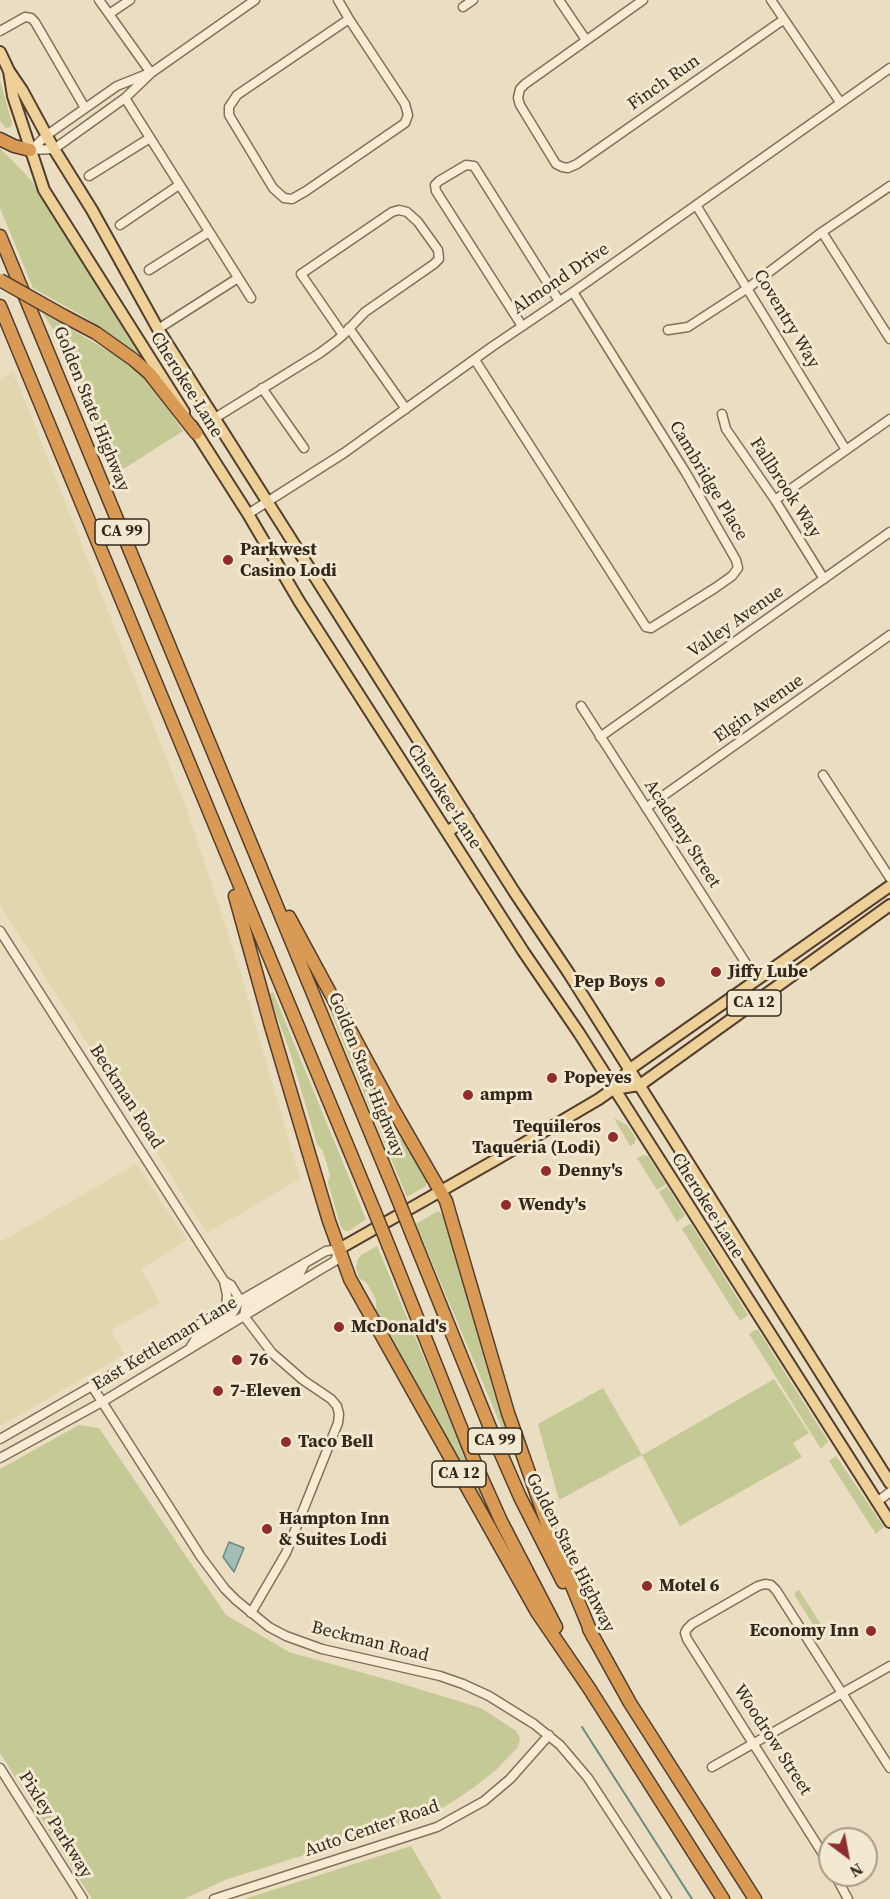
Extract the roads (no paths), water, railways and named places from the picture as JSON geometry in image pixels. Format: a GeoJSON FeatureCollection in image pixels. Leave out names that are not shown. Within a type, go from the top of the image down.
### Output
{"type":"FeatureCollection","features":[{"type":"Feature","properties":{"kind":"highway"},"geometry":{"type":"LineString","coordinates":[[0,138],[14,146],[30,150]]}},
{"type":"Feature","properties":{"kind":"highway","name":"Golden State Highway"},"geometry":{"type":"LineString","coordinates":[[0,236],[397,1197],[486,1421],[520,1497],[560,1576],[630,1703],[755,1899]]}},
{"type":"Feature","properties":{"kind":"highway"},"geometry":{"type":"LineString","coordinates":[[0,280],[96,333],[134,360],[149,373],[196,433]]}},
{"type":"Feature","properties":{"kind":"highway","name":"CA 99"},"geometry":{"type":"LineString","coordinates":[[0,306],[501,1521],[591,1691],[723,1899]]}},
{"type":"Feature","properties":{"kind":"highway"},"geometry":{"type":"LineString","coordinates":[[244,827],[302,942],[418,1155],[441,1192],[449,1212],[508,1413],[551,1535],[593,1637]]}},
{"type":"Feature","properties":{"kind":"highway"},"geometry":{"type":"LineString","coordinates":[[222,847],[271,1026],[339,1249]]}},
{"type":"Feature","properties":{"kind":"highway","name":"CA 12"},"geometry":{"type":"LineString","coordinates":[[339,1249],[350,1279],[537,1612],[591,1691]]}},
{"type":"Feature","properties":{"kind":"main road","name":"Cherokee Lane"},"geometry":{"type":"LineString","coordinates":[[0,52],[158,329],[630,1069],[890,1483]]}},
{"type":"Feature","properties":{"kind":"main road","name":"Cherokee Lane"},"geometry":{"type":"LineString","coordinates":[[9,71],[13,96],[30,150],[51,203],[248,513],[291,588],[890,1522]]}},
{"type":"Feature","properties":{"kind":"main road"},"geometry":{"type":"LineString","coordinates":[[447,832],[468,818]]}},
{"type":"Feature","properties":{"kind":"main road","name":"East Kettleman Lane"},"geometry":{"type":"LineString","coordinates":[[339,1249],[583,1109],[613,1089],[630,1069],[890,886]]}},
{"type":"Feature","properties":{"kind":"main road","name":"East Kettleman Lane"},"geometry":{"type":"LineString","coordinates":[[613,1089],[640,1085],[890,905]]}},
{"type":"Feature","properties":{"kind":"street"},"geometry":{"type":"LineString","coordinates":[[99,0],[151,73]]}},
{"type":"Feature","properties":{"kind":"street"},"geometry":{"type":"LineString","coordinates":[[109,14],[130,0]]}},
{"type":"Feature","properties":{"kind":"street"},"geometry":{"type":"LineString","coordinates":[[30,150],[54,149],[125,98],[151,73],[255,0]]}},
{"type":"Feature","properties":{"kind":"street"},"geometry":{"type":"LineString","coordinates":[[338,0],[405,104],[408,115],[405,123],[306,191],[292,199],[284,198],[273,188],[229,115],[229,107],[237,95],[350,19]]}},
{"type":"Feature","properties":{"kind":"street"},"geometry":{"type":"LineString","coordinates":[[464,7],[473,0]]}},
{"type":"Feature","properties":{"kind":"street"},"geometry":{"type":"LineString","coordinates":[[559,0],[586,40],[643,0]]}},
{"type":"Feature","properties":{"kind":"street"},"geometry":{"type":"LineString","coordinates":[[771,0],[840,102]]}},
{"type":"Feature","properties":{"kind":"street"},"geometry":{"type":"LineString","coordinates":[[0,31],[25,17],[31,18],[85,108]]}},
{"type":"Feature","properties":{"kind":"street","name":"Finch Run"},"geometry":{"type":"LineString","coordinates":[[586,40],[525,84],[520,89],[518,98],[556,164],[568,168],[577,164],[783,20]]}},
{"type":"Feature","properties":{"kind":"street","name":"Almond Drive"},"geometry":{"type":"LineString","coordinates":[[248,513],[344,453],[890,68]]}},
{"type":"Feature","properties":{"kind":"street"},"geometry":{"type":"LineString","coordinates":[[30,150],[47,135],[117,86],[151,73]]}},
{"type":"Feature","properties":{"kind":"street"},"geometry":{"type":"LineString","coordinates":[[125,98],[251,297]]}},
{"type":"Feature","properties":{"kind":"street"},"geometry":{"type":"LineString","coordinates":[[89,176],[150,138]]}},
{"type":"Feature","properties":{"kind":"street"},"geometry":{"type":"LineString","coordinates":[[522,326],[436,191],[435,185],[439,181],[466,165],[474,166],[560,301]]}},
{"type":"Feature","properties":{"kind":"street"},"geometry":{"type":"LineString","coordinates":[[120,225],[179,185]]}},
{"type":"Feature","properties":{"kind":"street"},"geometry":{"type":"LineString","coordinates":[[668,330],[688,327],[748,288],[822,232],[890,186]]}},
{"type":"Feature","properties":{"kind":"street","name":"Coventry Way"},"geometry":{"type":"LineString","coordinates":[[696,205],[846,450]]}},
{"type":"Feature","properties":{"kind":"street"},"geometry":{"type":"LineString","coordinates":[[214,418],[320,353],[343,335],[365,312],[435,264],[439,259],[438,250],[418,222],[406,212],[399,210],[392,212],[301,274],[343,335]]}},
{"type":"Feature","properties":{"kind":"street"},"geometry":{"type":"LineString","coordinates":[[148,270],[208,232]]}},
{"type":"Feature","properties":{"kind":"street"},"geometry":{"type":"LineString","coordinates":[[822,232],[890,339]]}},
{"type":"Feature","properties":{"kind":"street"},"geometry":{"type":"LineString","coordinates":[[158,329],[238,278]]}},
{"type":"Feature","properties":{"kind":"street","name":"Cambridge Place"},"geometry":{"type":"LineString","coordinates":[[475,360],[646,627],[651,628],[715,588],[732,576],[738,568],[736,560],[686,473],[573,292]]}},
{"type":"Feature","properties":{"kind":"street"},"geometry":{"type":"LineString","coordinates":[[349,328],[406,409]]}},
{"type":"Feature","properties":{"kind":"street"},"geometry":{"type":"LineString","coordinates":[[262,388],[304,448]]}},
{"type":"Feature","properties":{"kind":"street","name":"Fallbrook Way"},"geometry":{"type":"LineString","coordinates":[[722,414],[726,429],[775,500],[824,579]]}},
{"type":"Feature","properties":{"kind":"street"},"geometry":{"type":"LineString","coordinates":[[775,500],[890,419]]}},
{"type":"Feature","properties":{"kind":"street","name":"Valley Avenue"},"geometry":{"type":"LineString","coordinates":[[600,737],[890,532]]}},
{"type":"Feature","properties":{"kind":"street","name":"Elgin Avenue"},"geometry":{"type":"LineString","coordinates":[[646,808],[890,636]]}},
{"type":"Feature","properties":{"kind":"street","name":"Academy Street"},"geometry":{"type":"LineString","coordinates":[[581,706],[756,979]]}},
{"type":"Feature","properties":{"kind":"street"},"geometry":{"type":"LineString","coordinates":[[823,775],[890,878]]}},
{"type":"Feature","properties":{"kind":"street","name":"Beckman Road"},"geometry":{"type":"LineString","coordinates":[[0,930],[224,1281],[227,1295],[226,1308]]}},
{"type":"Feature","properties":{"kind":"street","name":"East Kettleman Lane"},"geometry":{"type":"LineString","coordinates":[[0,1439],[326,1251],[339,1249],[335,1261],[102,1402],[0,1458]]}},
{"type":"Feature","properties":{"kind":"street"},"geometry":{"type":"LineString","coordinates":[[251,1613],[286,1553],[338,1423],[337,1406],[331,1399],[303,1380],[272,1353],[244,1316],[246,1305],[300,1273],[305,1263]]}},
{"type":"Feature","properties":{"kind":"street","name":"Beckman Road"},"geometry":{"type":"LineString","coordinates":[[224,1281],[231,1286],[240,1300]]}},
{"type":"Feature","properties":{"kind":"street"},"geometry":{"type":"LineString","coordinates":[[189,1350],[196,1338],[231,1316],[240,1300]]}},
{"type":"Feature","properties":{"kind":"street","name":"Beckman Road"},"geometry":{"type":"LineString","coordinates":[[92,1386],[214,1575],[225,1589],[251,1613],[269,1627],[322,1649],[440,1676],[463,1684],[489,1696],[549,1735],[588,1778],[667,1899]]}},
{"type":"Feature","properties":{"kind":"street"},"geometry":{"type":"LineString","coordinates":[[877,1502],[890,1492]]}},
{"type":"Feature","properties":{"kind":"street","name":"Woodrow Street"},"geometry":{"type":"LineString","coordinates":[[818,1846],[687,1639],[686,1633],[692,1624],[758,1587],[765,1584],[771,1585],[843,1694]]}},
{"type":"Feature","properties":{"kind":"street"},"geometry":{"type":"LineString","coordinates":[[712,1767],[890,1666]]}},
{"type":"Feature","properties":{"kind":"street"},"geometry":{"type":"LineString","coordinates":[[843,1694],[890,1768]]}},
{"type":"Feature","properties":{"kind":"street","name":"Auto Center Road"},"geometry":{"type":"LineString","coordinates":[[214,1899],[436,1827],[484,1801],[510,1779],[549,1735]]}},
{"type":"Feature","properties":{"kind":"street","name":"Pixley Parkway"},"geometry":{"type":"LineString","coordinates":[[0,1768],[82,1899]]}},
{"type":"Feature","properties":{"kind":"water"},"geometry":{"type":"Polygon","coordinates":[[[229,1542],[244,1548],[234,1572],[223,1557],[229,1542]]]}},
{"type":"Feature","properties":{"kind":"waterway"},"geometry":{"type":"LineString","coordinates":[[582,1727],[692,1899]]}},
{"type":"Feature","properties":{"kind":"place","name":"Parkwest Casino Lodi"},"geometry":{"type":"Point","coordinates":[228,560]}},
{"type":"Feature","properties":{"kind":"place","name":"Jiffy Lube"},"geometry":{"type":"Point","coordinates":[716,972]}},
{"type":"Feature","properties":{"kind":"place","name":"Pep Boys"},"geometry":{"type":"Point","coordinates":[660,982]}},
{"type":"Feature","properties":{"kind":"place","name":"Popeyes"},"geometry":{"type":"Point","coordinates":[552,1078]}},
{"type":"Feature","properties":{"kind":"place","name":"ampm"},"geometry":{"type":"Point","coordinates":[468,1095]}},
{"type":"Feature","properties":{"kind":"place","name":"Tequileros Taqueria (Lodi)"},"geometry":{"type":"Point","coordinates":[613,1137]}},
{"type":"Feature","properties":{"kind":"place","name":"Denny's"},"geometry":{"type":"Point","coordinates":[546,1171]}},
{"type":"Feature","properties":{"kind":"place","name":"Wendy's"},"geometry":{"type":"Point","coordinates":[506,1205]}},
{"type":"Feature","properties":{"kind":"place","name":"McDonald's"},"geometry":{"type":"Point","coordinates":[339,1327]}},
{"type":"Feature","properties":{"kind":"place","name":"76"},"geometry":{"type":"Point","coordinates":[237,1360]}},
{"type":"Feature","properties":{"kind":"place","name":"7-Eleven"},"geometry":{"type":"Point","coordinates":[218,1391]}},
{"type":"Feature","properties":{"kind":"place","name":"Taco Bell"},"geometry":{"type":"Point","coordinates":[286,1442]}},
{"type":"Feature","properties":{"kind":"place","name":"Hampton Inn & Suites Lodi"},"geometry":{"type":"Point","coordinates":[267,1529]}},
{"type":"Feature","properties":{"kind":"place","name":"Motel 6"},"geometry":{"type":"Point","coordinates":[647,1586]}},
{"type":"Feature","properties":{"kind":"place","name":"Economy Inn"},"geometry":{"type":"Point","coordinates":[871,1631]}}]}
